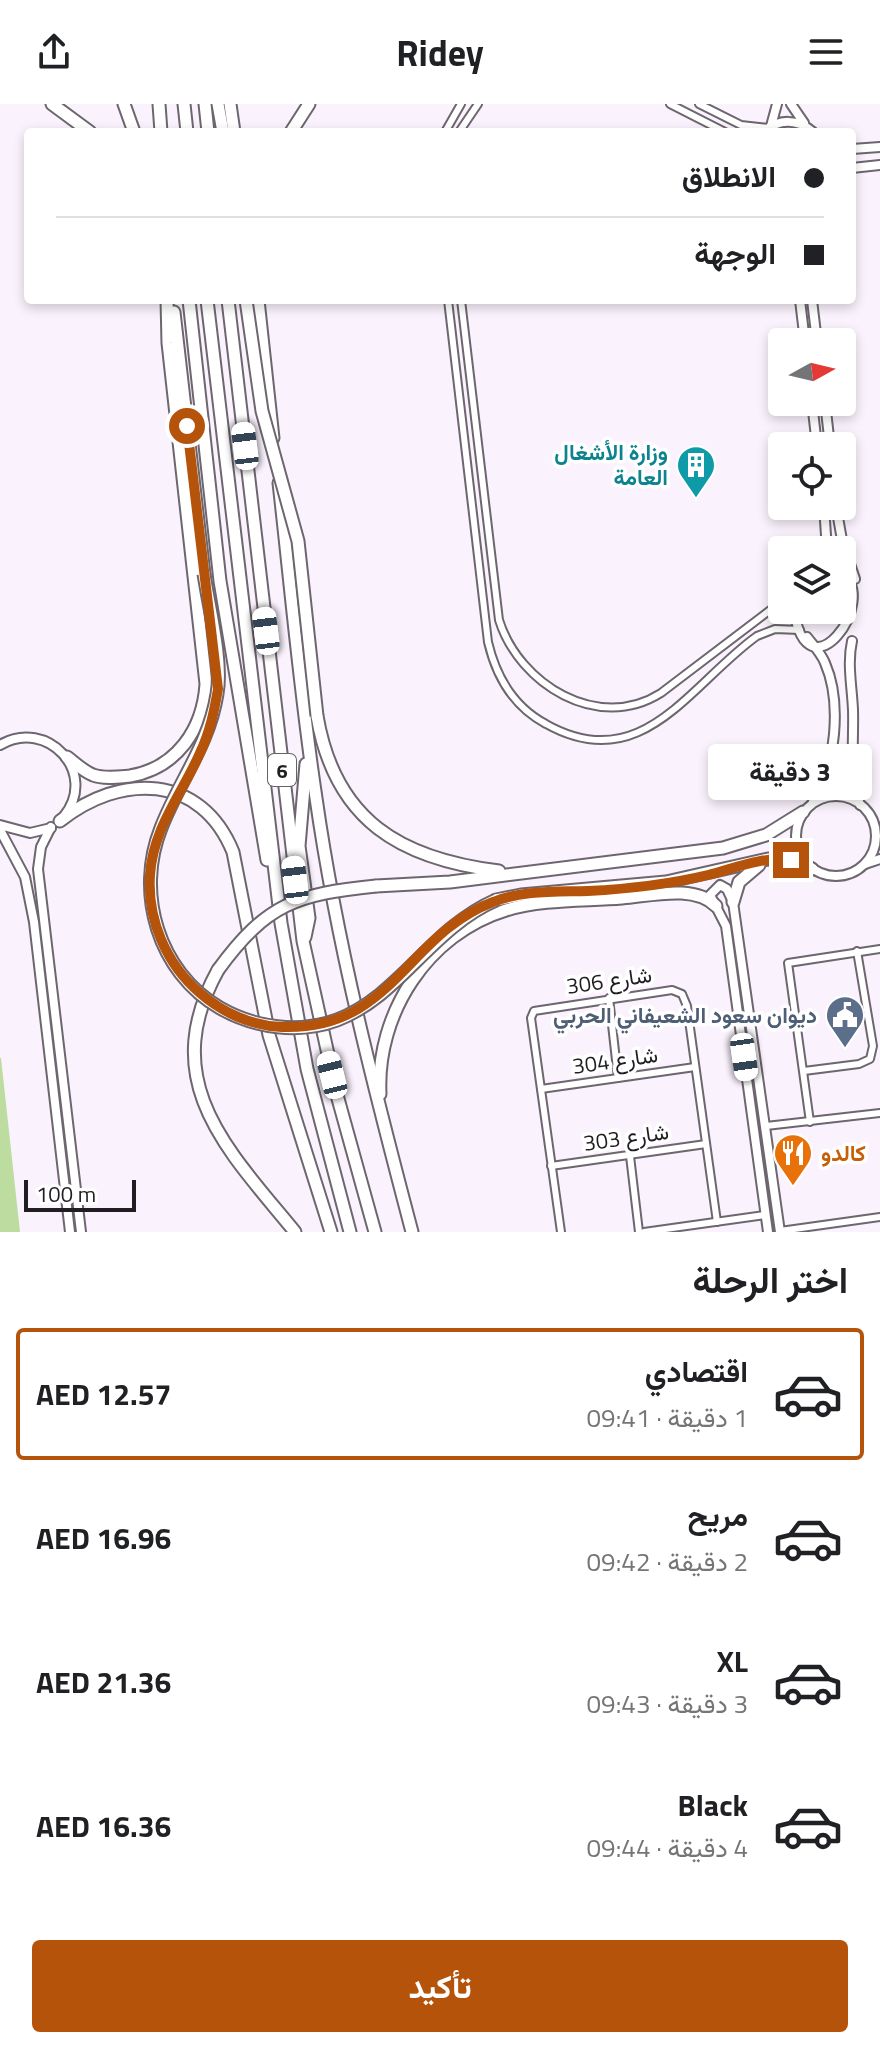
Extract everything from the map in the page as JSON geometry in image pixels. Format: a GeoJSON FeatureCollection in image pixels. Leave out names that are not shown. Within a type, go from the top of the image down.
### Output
{"type":"FeatureCollection","features":[{"type":"Feature","properties":{"kind":"highway"},"geometry":{"type":"LineString","coordinates":[[52,104],[85,128]]}},
{"type":"Feature","properties":{"kind":"highway"},"geometry":{"type":"LineString","coordinates":[[124,104],[133,128]]}},
{"type":"Feature","properties":{"kind":"highway"},"geometry":{"type":"LineString","coordinates":[[159,104],[161,128]]}},
{"type":"Feature","properties":{"kind":"highway"},"geometry":{"type":"LineString","coordinates":[[184,104],[187,128]]}},
{"type":"Feature","properties":{"kind":"highway"},"geometry":{"type":"LineString","coordinates":[[205,104],[208,128]]}},
{"type":"Feature","properties":{"kind":"highway"},"geometry":{"type":"LineString","coordinates":[[218,104],[222,128]]}},
{"type":"Feature","properties":{"kind":"highway"},"geometry":{"type":"LineString","coordinates":[[294,128],[309,104]]}},
{"type":"Feature","properties":{"kind":"highway"},"geometry":{"type":"LineString","coordinates":[[170,304],[218,689],[211,727],[161,827],[150,873],[157,928],[185,978],[214,1004],[248,1021],[297,1028],[334,1021],[366,1006],[454,923],[496,900],[666,882]]}},
{"type":"Feature","properties":{"kind":"highway"},"geometry":{"type":"LineString","coordinates":[[67,757],[96,776],[139,774],[163,764],[183,747],[202,712],[206,684],[168,343],[170,304]]}},
{"type":"Feature","properties":{"kind":"highway"},"geometry":{"type":"LineString","coordinates":[[189,304],[220,581],[261,837],[281,923]]}},
{"type":"Feature","properties":{"kind":"highway","name":"6"},"geometry":{"type":"LineString","coordinates":[[207,304],[281,923],[307,1069],[350,1232]]}},
{"type":"Feature","properties":{"kind":"highway","name":"6"},"geometry":{"type":"LineString","coordinates":[[228,304],[303,941],[337,1095],[375,1232]]}},
{"type":"Feature","properties":{"kind":"highway"},"geometry":{"type":"LineString","coordinates":[[247,304],[262,411],[300,550],[317,716],[335,777],[375,826],[428,858],[458,866],[516,873]]}},
{"type":"Feature","properties":{"kind":"highway"},"geometry":{"type":"LineString","coordinates":[[258,304],[307,728],[343,953],[412,1232]]}},
{"type":"Feature","properties":{"kind":"highway"},"geometry":{"type":"LineString","coordinates":[[303,941],[309,918],[299,846],[307,728]]}},
{"type":"Feature","properties":{"kind":"highway"},"geometry":{"type":"LineString","coordinates":[[55,824],[101,796],[150,787],[188,797],[210,814],[226,835],[233,852],[266,1024],[331,1232]]}},
{"type":"Feature","properties":{"kind":"highway"},"geometry":{"type":"LineString","coordinates":[[295,1232],[222,1141],[207,1115],[198,1087],[194,1055],[197,1025],[206,992],[218,970],[235,947],[285,904],[305,895],[376,886],[450,882],[738,845],[766,835],[803,812]]}},
{"type":"Feature","properties":{"kind":"highway"},"geometry":{"type":"LineString","coordinates":[[603,899],[768,859],[791,860],[812,869]]}},
{"type":"Feature","properties":{"kind":"highway"},"geometry":{"type":"LineString","coordinates":[[733,902],[739,882],[768,859]]}},
{"type":"Feature","properties":{"kind":"highway"},"geometry":{"type":"LineString","coordinates":[[383,1123],[380,1073],[390,1021],[409,985],[435,953],[468,928],[506,910],[603,899],[691,894],[707,898],[716,906]]}},
{"type":"Feature","properties":{"kind":"street"},"geometry":{"type":"LineString","coordinates":[[447,128],[461,104]]}},
{"type":"Feature","properties":{"kind":"street"},"geometry":{"type":"LineString","coordinates":[[462,128],[478,104]]}},
{"type":"Feature","properties":{"kind":"street"},"geometry":{"type":"LineString","coordinates":[[670,104],[717,128]]}},
{"type":"Feature","properties":{"kind":"street"},"geometry":{"type":"LineString","coordinates":[[699,104],[741,125],[761,128]]}},
{"type":"Feature","properties":{"kind":"street"},"geometry":{"type":"LineString","coordinates":[[768,128],[777,104]]}},
{"type":"Feature","properties":{"kind":"street"},"geometry":{"type":"LineString","coordinates":[[791,104],[810,128]]}},
{"type":"Feature","properties":{"kind":"street"},"geometry":{"type":"LineString","coordinates":[[771,128],[791,121],[807,128]]}},
{"type":"Feature","properties":{"kind":"street"},"geometry":{"type":"LineString","coordinates":[[856,149],[880,147]]}},
{"type":"Feature","properties":{"kind":"street"},"geometry":{"type":"LineString","coordinates":[[856,168],[880,165]]}},
{"type":"Feature","properties":{"kind":"street"},"geometry":{"type":"LineString","coordinates":[[448,304],[488,642],[498,674],[529,713],[557,730],[586,739],[633,736],[672,713],[757,636],[775,629],[803,634],[824,646],[855,637],[848,664],[853,708],[852,765],[860,805]]}},
{"type":"Feature","properties":{"kind":"street"},"geometry":{"type":"LineString","coordinates":[[461,304],[499,620],[509,645],[533,676],[578,701],[615,706],[640,703],[661,693],[768,612]]}},
{"type":"Feature","properties":{"kind":"street"},"geometry":{"type":"LineString","coordinates":[[800,304],[803,328]]}},
{"type":"Feature","properties":{"kind":"street"},"geometry":{"type":"LineString","coordinates":[[812,304],[815,328]]}},
{"type":"Feature","properties":{"kind":"street"},"geometry":{"type":"LineString","coordinates":[[799,624],[825,664],[832,705],[828,763],[813,803]]}},
{"type":"Feature","properties":{"kind":"street"},"geometry":{"type":"LineString","coordinates":[[0,745],[13,739],[34,737],[53,744],[67,757],[75,791],[73,802],[41,847],[38,869],[81,1232]]}},
{"type":"Feature","properties":{"kind":"street"},"geometry":{"type":"LineString","coordinates":[[880,821],[860,805],[837,796],[813,803],[803,812],[795,836],[797,848],[812,869],[833,877],[845,876],[880,859]]}},
{"type":"Feature","properties":{"kind":"street"},"geometry":{"type":"LineString","coordinates":[[865,864],[875,839],[869,814]]}},
{"type":"Feature","properties":{"kind":"street"},"geometry":{"type":"LineString","coordinates":[[0,827],[19,833],[55,824]]}},
{"type":"Feature","properties":{"kind":"street"},"geometry":{"type":"LineString","coordinates":[[0,827],[25,877],[34,922],[70,1232]]}},
{"type":"Feature","properties":{"kind":"street"},"geometry":{"type":"LineString","coordinates":[[768,1232],[727,932],[710,895],[717,886],[727,889],[733,902],[780,1231],[880,1217]]}},
{"type":"Feature","properties":{"kind":"street"},"geometry":{"type":"LineString","coordinates":[[810,1122],[788,963],[880,949]]}},
{"type":"Feature","properties":{"kind":"street"},"geometry":{"type":"LineString","coordinates":[[804,1071],[859,1064],[870,1059],[873,1046],[857,951]]}},
{"type":"Feature","properties":{"kind":"street","name":"شارع 306"},"geometry":{"type":"LineString","coordinates":[[561,1232],[531,1018],[534,1011],[672,990],[682,994],[687,1006],[717,1222]]}},
{"type":"Feature","properties":{"kind":"street"},"geometry":{"type":"LineString","coordinates":[[609,998],[618,1078]]}},
{"type":"Feature","properties":{"kind":"street","name":"شارع 304"},"geometry":{"type":"LineString","coordinates":[[541,1089],[695,1067]]}},
{"type":"Feature","properties":{"kind":"street"},"geometry":{"type":"LineString","coordinates":[[766,1126],[880,1113]]}},
{"type":"Feature","properties":{"kind":"street","name":"شارع 303"},"geometry":{"type":"LineString","coordinates":[[551,1166],[706,1144]]}},
{"type":"Feature","properties":{"kind":"street"},"geometry":{"type":"LineString","coordinates":[[630,1156],[642,1232],[765,1215]]}},
{"type":"Feature","properties":{"kind":"green space"},"geometry":{"type":"Polygon","coordinates":[[[1,1058],[20,1232],[0,1232],[1,1058]]]}},
{"type":"Feature","properties":{"kind":"place","name":"وزارة الأشغال العامة"},"geometry":{"type":"Point","coordinates":[696,499]}},
{"type":"Feature","properties":{"kind":"place","name":"ديوان سعود الشعيفاني الحربي"},"geometry":{"type":"Point","coordinates":[845,1049]}},
{"type":"Feature","properties":{"kind":"place","name":"كالدو"},"geometry":{"type":"Point","coordinates":[793,1187]}},
{"type":"Feature","properties":{"kind":"route"},"geometry":{"type":"LineString","coordinates":[[187,426],[218,689],[211,727],[161,827],[150,873],[150,891],[157,928],[173,963],[198,992],[214,1004],[230,1014],[272,1027],[316,1026],[366,1006],[454,923],[496,900],[666,882],[768,859],[791,860]]}}]}
